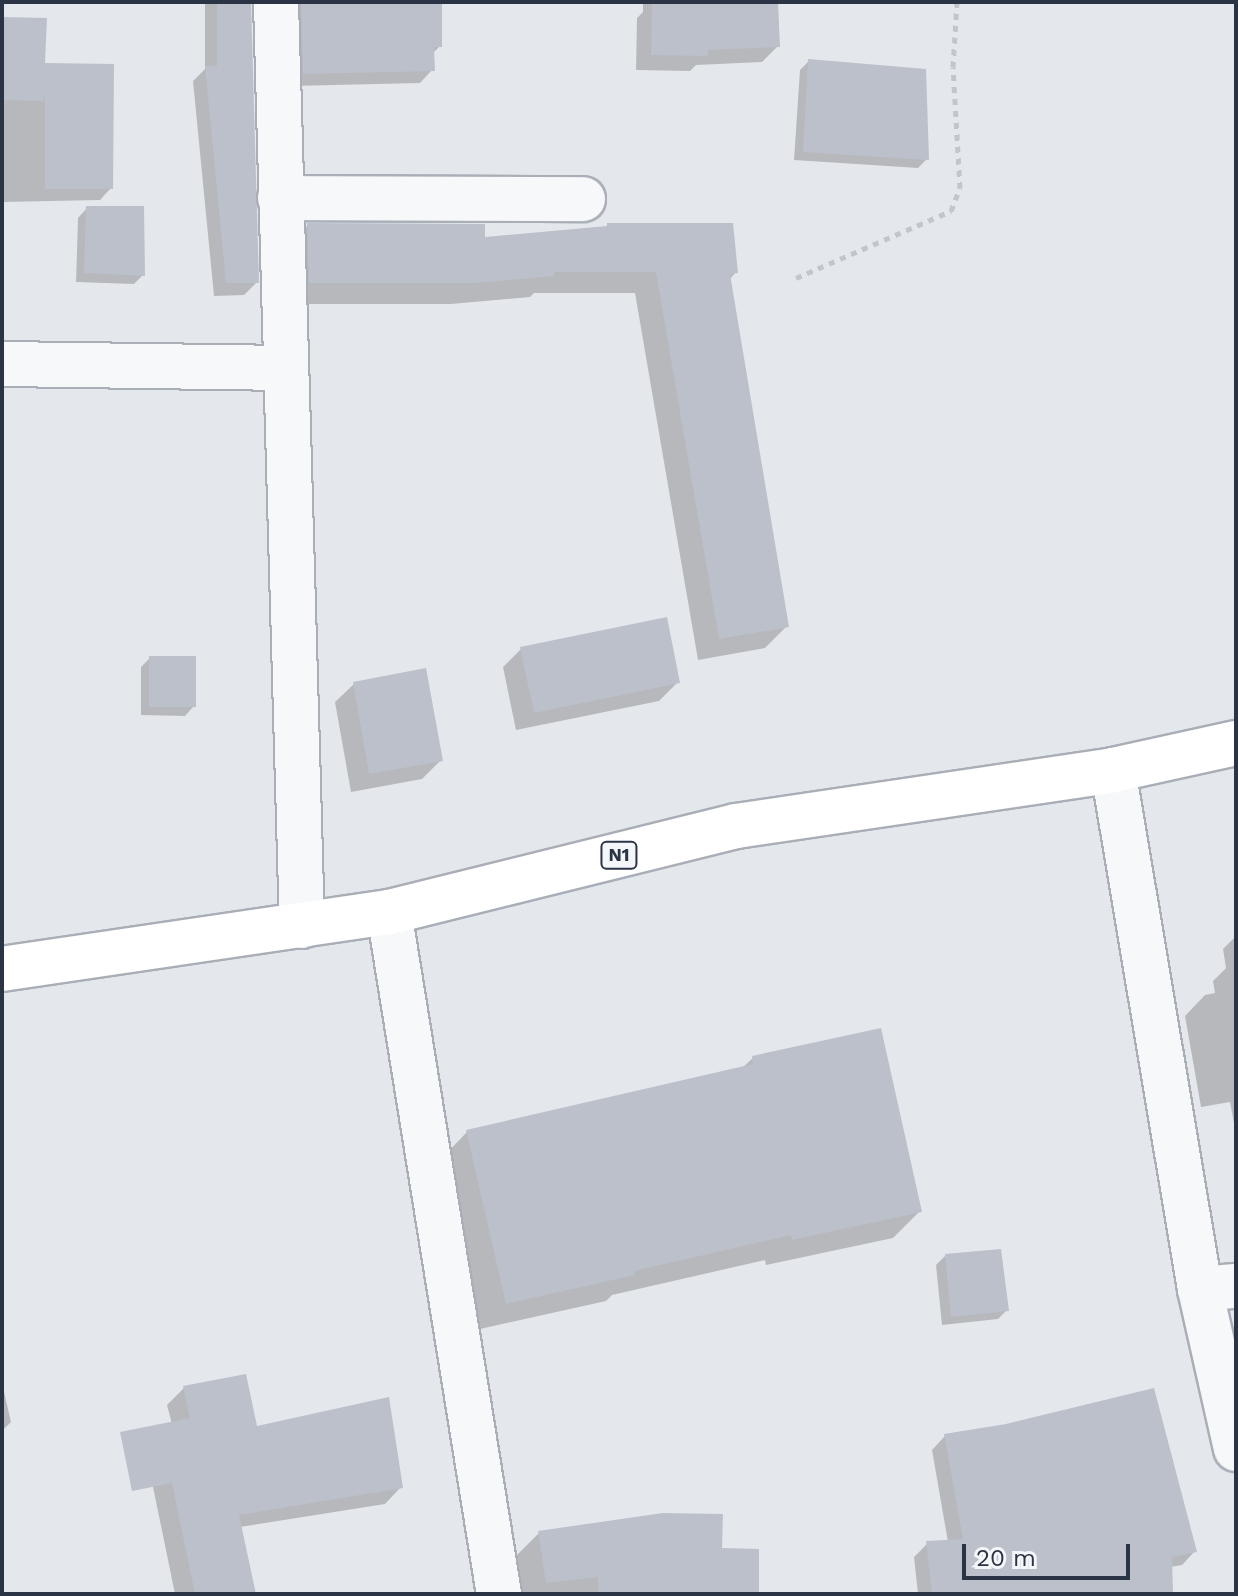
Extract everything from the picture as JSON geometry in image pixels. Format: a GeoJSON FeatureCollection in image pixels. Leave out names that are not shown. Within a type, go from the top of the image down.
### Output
{"type":"FeatureCollection","features":[{"type":"Feature","properties":{"kind":"highway","name":"N1"},"geometry":{"type":"LineString","coordinates":[[2,969],[389,912],[736,826],[1113,770],[1236,743]]}},
{"type":"Feature","properties":{"kind":"street"},"geometry":{"type":"LineString","coordinates":[[276,2],[302,926]]}},
{"type":"Feature","properties":{"kind":"street"},"geometry":{"type":"LineString","coordinates":[[280,198],[583,199]]}},
{"type":"Feature","properties":{"kind":"street"},"geometry":{"type":"LineString","coordinates":[[2,364],[284,368]]}},
{"type":"Feature","properties":{"kind":"street"},"geometry":{"type":"LineString","coordinates":[[1113,770],[1218,1287],[1236,1449]]}},
{"type":"Feature","properties":{"kind":"street"},"geometry":{"type":"LineString","coordinates":[[389,912],[499,1594]]}},
{"type":"Feature","properties":{"kind":"path"},"geometry":{"type":"LineString","coordinates":[[796,278],[951,211],[960,188],[953,67],[957,2]]}},
{"type":"Feature","properties":{"kind":"building"},"geometry":{"type":"Polygon","coordinates":[[[217,2],[251,2],[259,283],[226,283],[205,66],[217,66],[217,2]]]}},
{"type":"Feature","properties":{"kind":"building"},"geometry":{"type":"Polygon","coordinates":[[[301,2],[442,2],[442,47],[434,47],[435,71],[303,74],[301,2]]]}},
{"type":"Feature","properties":{"kind":"building"},"geometry":{"type":"Polygon","coordinates":[[[652,2],[778,2],[780,47],[708,50],[708,56],[651,55],[652,2]]]}},
{"type":"Feature","properties":{"kind":"building"},"geometry":{"type":"Polygon","coordinates":[[[2,17],[47,18],[45,63],[114,64],[113,189],[45,189],[45,90],[44,101],[2,100],[2,17]]]}},
{"type":"Feature","properties":{"kind":"building"},"geometry":{"type":"Polygon","coordinates":[[[808,59],[926,69],[929,160],[803,152],[808,59]]]}},
{"type":"Feature","properties":{"kind":"building"},"geometry":{"type":"Polygon","coordinates":[[[86,206],[144,206],[145,276],[84,273],[86,206]]]}},
{"type":"Feature","properties":{"kind":"building"},"geometry":{"type":"Polygon","coordinates":[[[307,223],[485,224],[485,237],[607,226],[607,223],[733,223],[738,273],[730,274],[789,627],[719,639],[656,272],[554,272],[554,276],[476,283],[309,283],[307,223]]]}},
{"type":"Feature","properties":{"kind":"building"},"geometry":{"type":"Polygon","coordinates":[[[667,617],[680,683],[534,713],[520,647],[667,617]]]}},
{"type":"Feature","properties":{"kind":"building"},"geometry":{"type":"Polygon","coordinates":[[[149,656],[196,656],[196,707],[149,707],[149,656]]]}},
{"type":"Feature","properties":{"kind":"building"},"geometry":{"type":"Polygon","coordinates":[[[426,668],[443,761],[369,774],[353,682],[426,668]]]}},
{"type":"Feature","properties":{"kind":"building"},"geometry":{"type":"Polygon","coordinates":[[[881,1028],[922,1212],[792,1240],[791,1235],[506,1304],[466,1130],[753,1064],[752,1056],[881,1028]]]}},
{"type":"Feature","properties":{"kind":"building"},"geometry":{"type":"Polygon","coordinates":[[[1001,1249],[1009,1311],[951,1317],[945,1254],[1001,1249]]]}},
{"type":"Feature","properties":{"kind":"building"},"geometry":{"type":"Polygon","coordinates":[[[246,1374],[257,1426],[389,1397],[403,1488],[239,1515],[256,1594],[195,1594],[172,1483],[132,1491],[120,1432],[190,1418],[183,1386],[246,1374]]]}},
{"type":"Feature","properties":{"kind":"building"},"geometry":{"type":"Polygon","coordinates":[[[1154,1388],[1197,1552],[1172,1557],[1173,1594],[932,1594],[926,1541],[963,1539],[944,1434],[1006,1424],[1154,1388]]]}},
{"type":"Feature","properties":{"kind":"building"},"geometry":{"type":"Polygon","coordinates":[[[663,1513],[723,1514],[722,1548],[759,1549],[759,1594],[598,1594],[598,1577],[546,1583],[538,1531],[663,1513]]]}}]}
